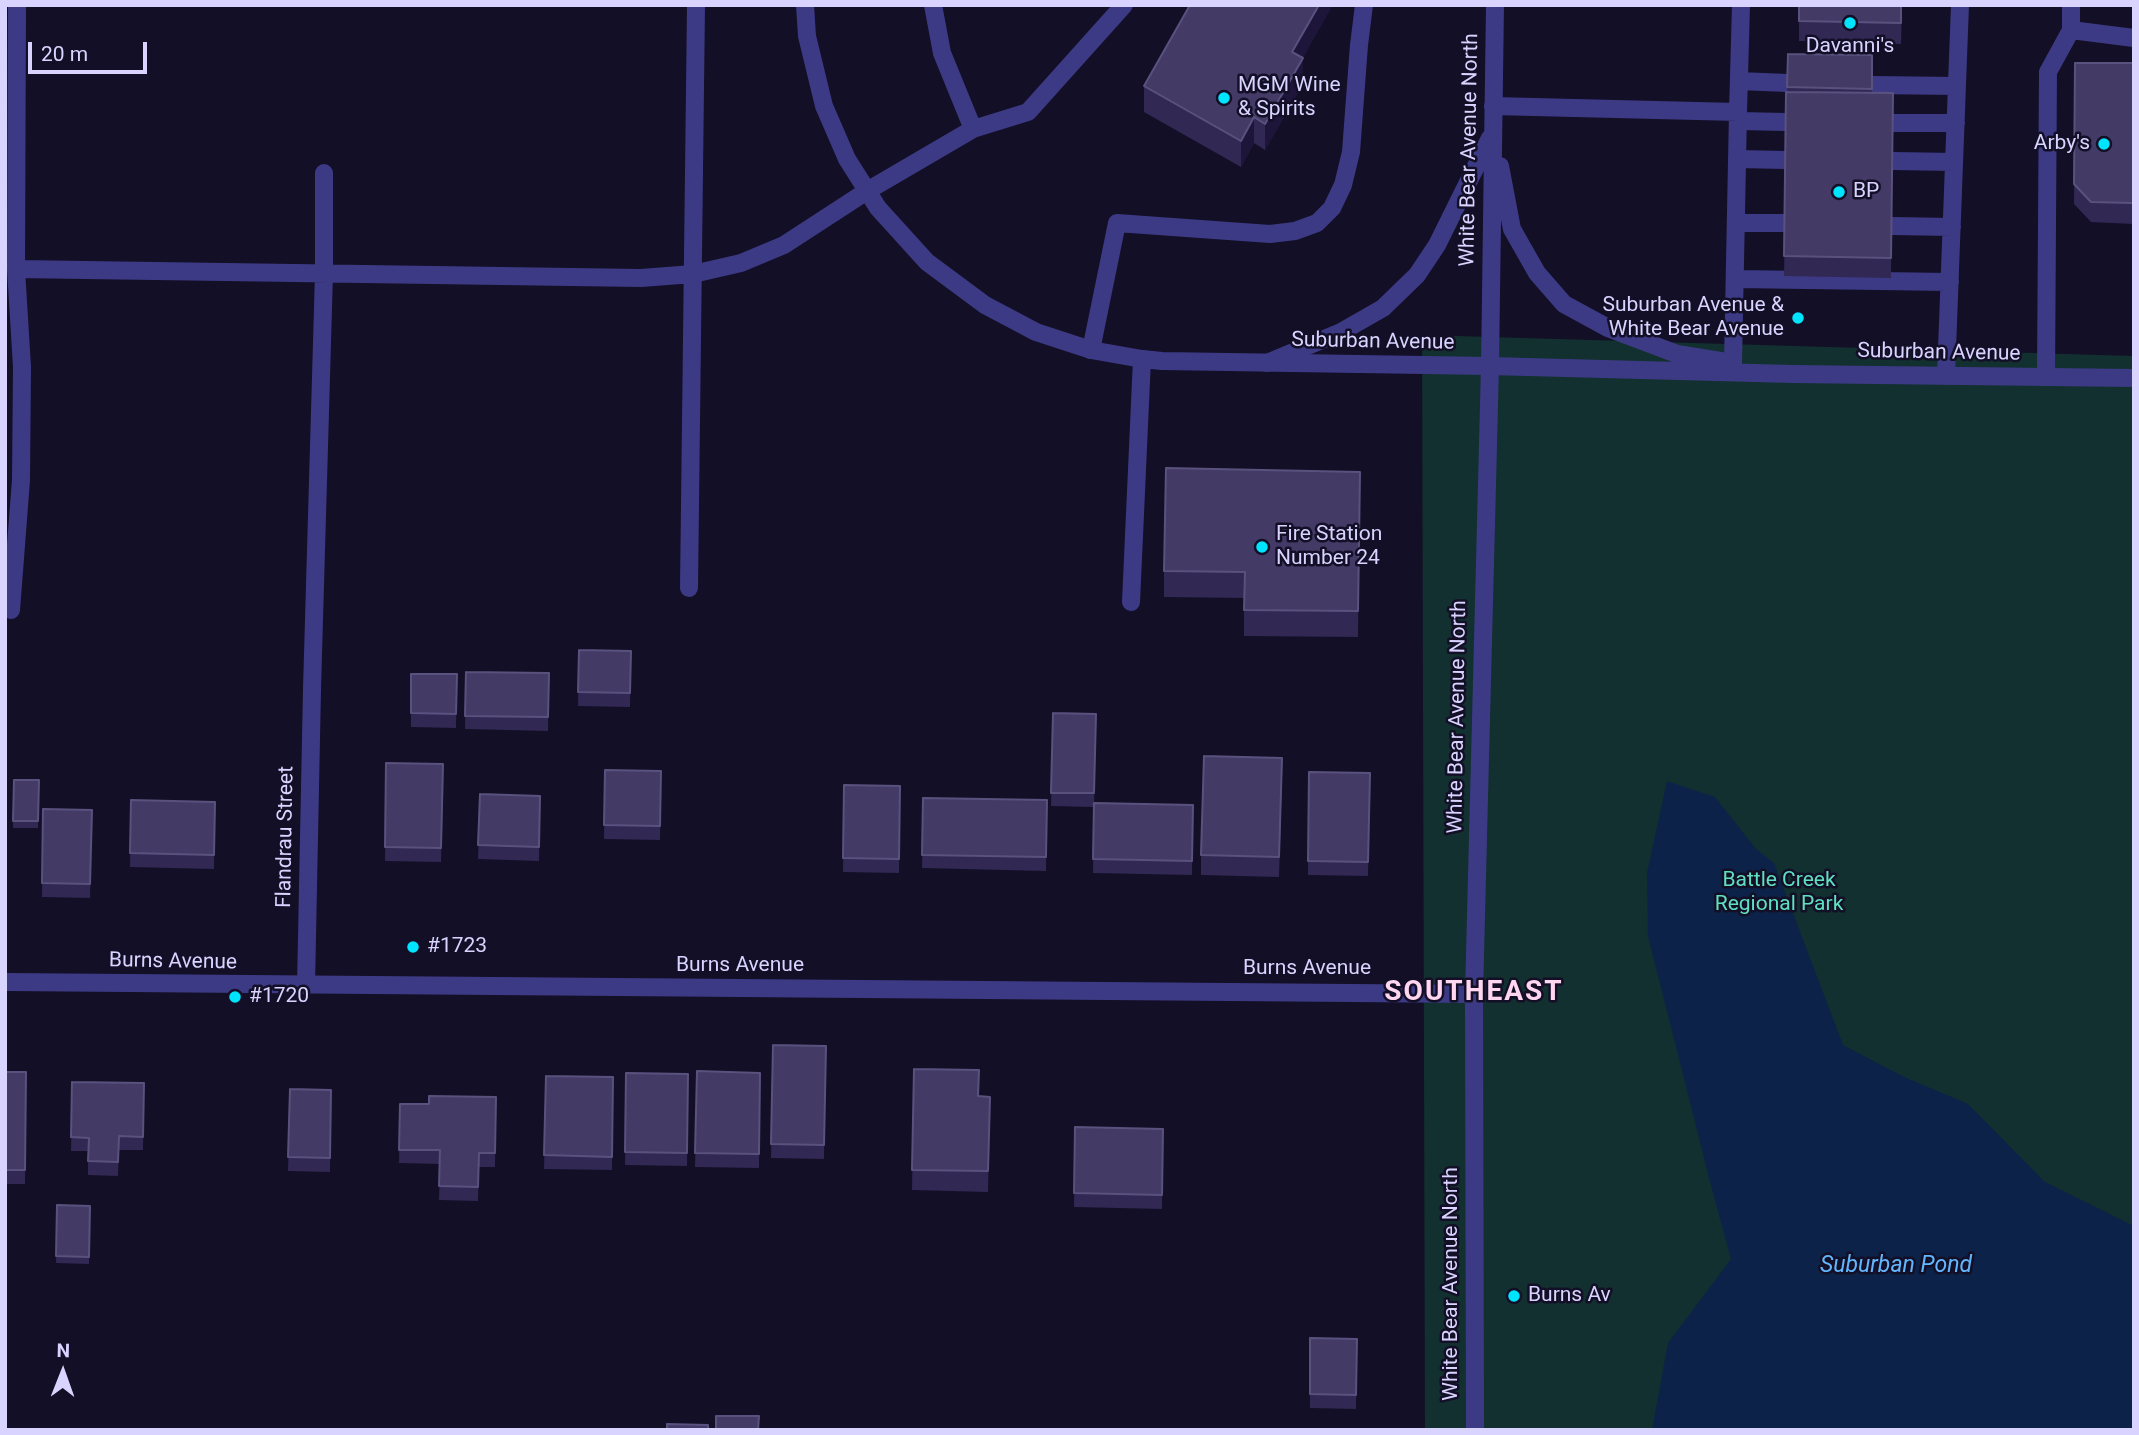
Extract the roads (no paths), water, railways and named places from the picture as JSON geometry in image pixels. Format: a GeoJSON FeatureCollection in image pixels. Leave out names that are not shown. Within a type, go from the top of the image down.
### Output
{"type":"FeatureCollection","features":[{"type":"Feature","properties":{"kind":"street"},"geometry":{"type":"LineString","coordinates":[[11,610],[21,480],[22,367],[16,269],[17,5]]}},
{"type":"Feature","properties":{"kind":"street"},"geometry":{"type":"LineString","coordinates":[[689,588],[696,5]]}},
{"type":"Feature","properties":{"kind":"street","name":"Suburban Avenue"},"geometry":{"type":"LineString","coordinates":[[805,5],[807,36],[824,106],[847,159],[878,208],[927,262],[985,305],[1036,332],[1091,350],[1163,361],[2134,378]]}},
{"type":"Feature","properties":{"kind":"street"},"geometry":{"type":"LineString","coordinates":[[933,5],[942,53],[972,129]]}},
{"type":"Feature","properties":{"kind":"street"},"geometry":{"type":"LineString","coordinates":[[16,269],[641,278],[693,275],[741,263],[784,245],[867,191],[972,129],[1028,112],[1124,5]]}},
{"type":"Feature","properties":{"kind":"street"},"geometry":{"type":"LineString","coordinates":[[1091,350],[1117,223],[1270,234],[1295,231],[1317,223],[1332,208],[1343,185],[1351,152],[1364,5]]}},
{"type":"Feature","properties":{"kind":"street","name":"White Bear Avenue North"},"geometry":{"type":"LineString","coordinates":[[1475,1430],[1474,994],[1490,366],[1494,5]]}},
{"type":"Feature","properties":{"kind":"street"},"geometry":{"type":"LineString","coordinates":[[1734,363],[1741,5]]}},
{"type":"Feature","properties":{"kind":"street"},"geometry":{"type":"LineString","coordinates":[[1947,376],[1960,5]]}},
{"type":"Feature","properties":{"kind":"street"},"geometry":{"type":"LineString","coordinates":[[2046,377],[2048,72],[2071,30],[2071,5]]}},
{"type":"Feature","properties":{"kind":"street"},"geometry":{"type":"LineString","coordinates":[[2071,30],[2134,38]]}},
{"type":"Feature","properties":{"kind":"street"},"geometry":{"type":"LineString","coordinates":[[1739,81],[1788,83]]}},
{"type":"Feature","properties":{"kind":"street"},"geometry":{"type":"LineString","coordinates":[[1872,85],[1957,86]]}},
{"type":"Feature","properties":{"kind":"street"},"geometry":{"type":"LineString","coordinates":[[1493,106],[1738,116],[1786,122]]}},
{"type":"Feature","properties":{"kind":"street"},"geometry":{"type":"LineString","coordinates":[[1893,123],[1956,123]]}},
{"type":"Feature","properties":{"kind":"street"},"geometry":{"type":"LineString","coordinates":[[1267,363],[1341,332],[1383,308],[1417,275],[1437,245],[1493,132]]}},
{"type":"Feature","properties":{"kind":"street"},"geometry":{"type":"LineString","coordinates":[[1493,132],[1512,229],[1537,273],[1564,304],[1608,328],[1677,354],[1793,374]]}},
{"type":"Feature","properties":{"kind":"street"},"geometry":{"type":"LineString","coordinates":[[1737,159],[1786,160]]}},
{"type":"Feature","properties":{"kind":"street"},"geometry":{"type":"LineString","coordinates":[[1893,161],[1954,162]]}},
{"type":"Feature","properties":{"kind":"street","name":"Flandrau Street"},"geometry":{"type":"LineString","coordinates":[[306,986],[324,273],[324,173]]}},
{"type":"Feature","properties":{"kind":"street"},"geometry":{"type":"LineString","coordinates":[[1736,223],[1785,223]]}},
{"type":"Feature","properties":{"kind":"street"},"geometry":{"type":"LineString","coordinates":[[1892,226],[1952,227]]}},
{"type":"Feature","properties":{"kind":"street"},"geometry":{"type":"LineString","coordinates":[[1735,279],[1951,282]]}},
{"type":"Feature","properties":{"kind":"street"},"geometry":{"type":"LineString","coordinates":[[1132,602],[1142,359]]}},
{"type":"Feature","properties":{"kind":"street","name":"Burns Avenue"},"geometry":{"type":"LineString","coordinates":[[5,982],[1474,994]]}},
{"type":"Feature","properties":{"kind":"water","name":"Suburban Pond"},"geometry":{"type":"Polygon","coordinates":[[[1667,781],[1715,797],[1756,849],[1774,863],[1843,1045],[1902,1076],[1968,1104],[2045,1182],[2134,1226],[2134,1430],[1652,1430],[1668,1343],[1731,1259],[1648,936],[1647,873],[1667,781]]]}},
{"type":"Feature","properties":{"kind":"place","name":"Davanni's"},"geometry":{"type":"Point","coordinates":[1850,23]}},
{"type":"Feature","properties":{"kind":"place","name":"MGM Wine & Spirits"},"geometry":{"type":"Point","coordinates":[1224,98]}},
{"type":"Feature","properties":{"kind":"place","name":"Arby's"},"geometry":{"type":"Point","coordinates":[2104,144]}},
{"type":"Feature","properties":{"kind":"place","name":"BP"},"geometry":{"type":"Point","coordinates":[1839,192]}},
{"type":"Feature","properties":{"kind":"place","name":"Suburban Avenue & White Bear Avenue"},"geometry":{"type":"Point","coordinates":[1798,318]}},
{"type":"Feature","properties":{"kind":"place","name":"Fire Station Number 24"},"geometry":{"type":"Point","coordinates":[1262,547]}},
{"type":"Feature","properties":{"kind":"place","name":"#1723"},"geometry":{"type":"Point","coordinates":[413,947]}},
{"type":"Feature","properties":{"kind":"place","name":"#1720"},"geometry":{"type":"Point","coordinates":[235,997]}},
{"type":"Feature","properties":{"kind":"place","name":"Burns Av"},"geometry":{"type":"Point","coordinates":[1514,1296]}},
{"type":"Feature","properties":{"kind":"district","name":"SOUTHEAST"},"geometry":{"type":"Point","coordinates":[1474,993]}},
{"type":"Feature","properties":{"kind":"park label","name":"Battle Creek Regional Park"},"geometry":{"type":"Point","coordinates":[1779,893]}}]}
